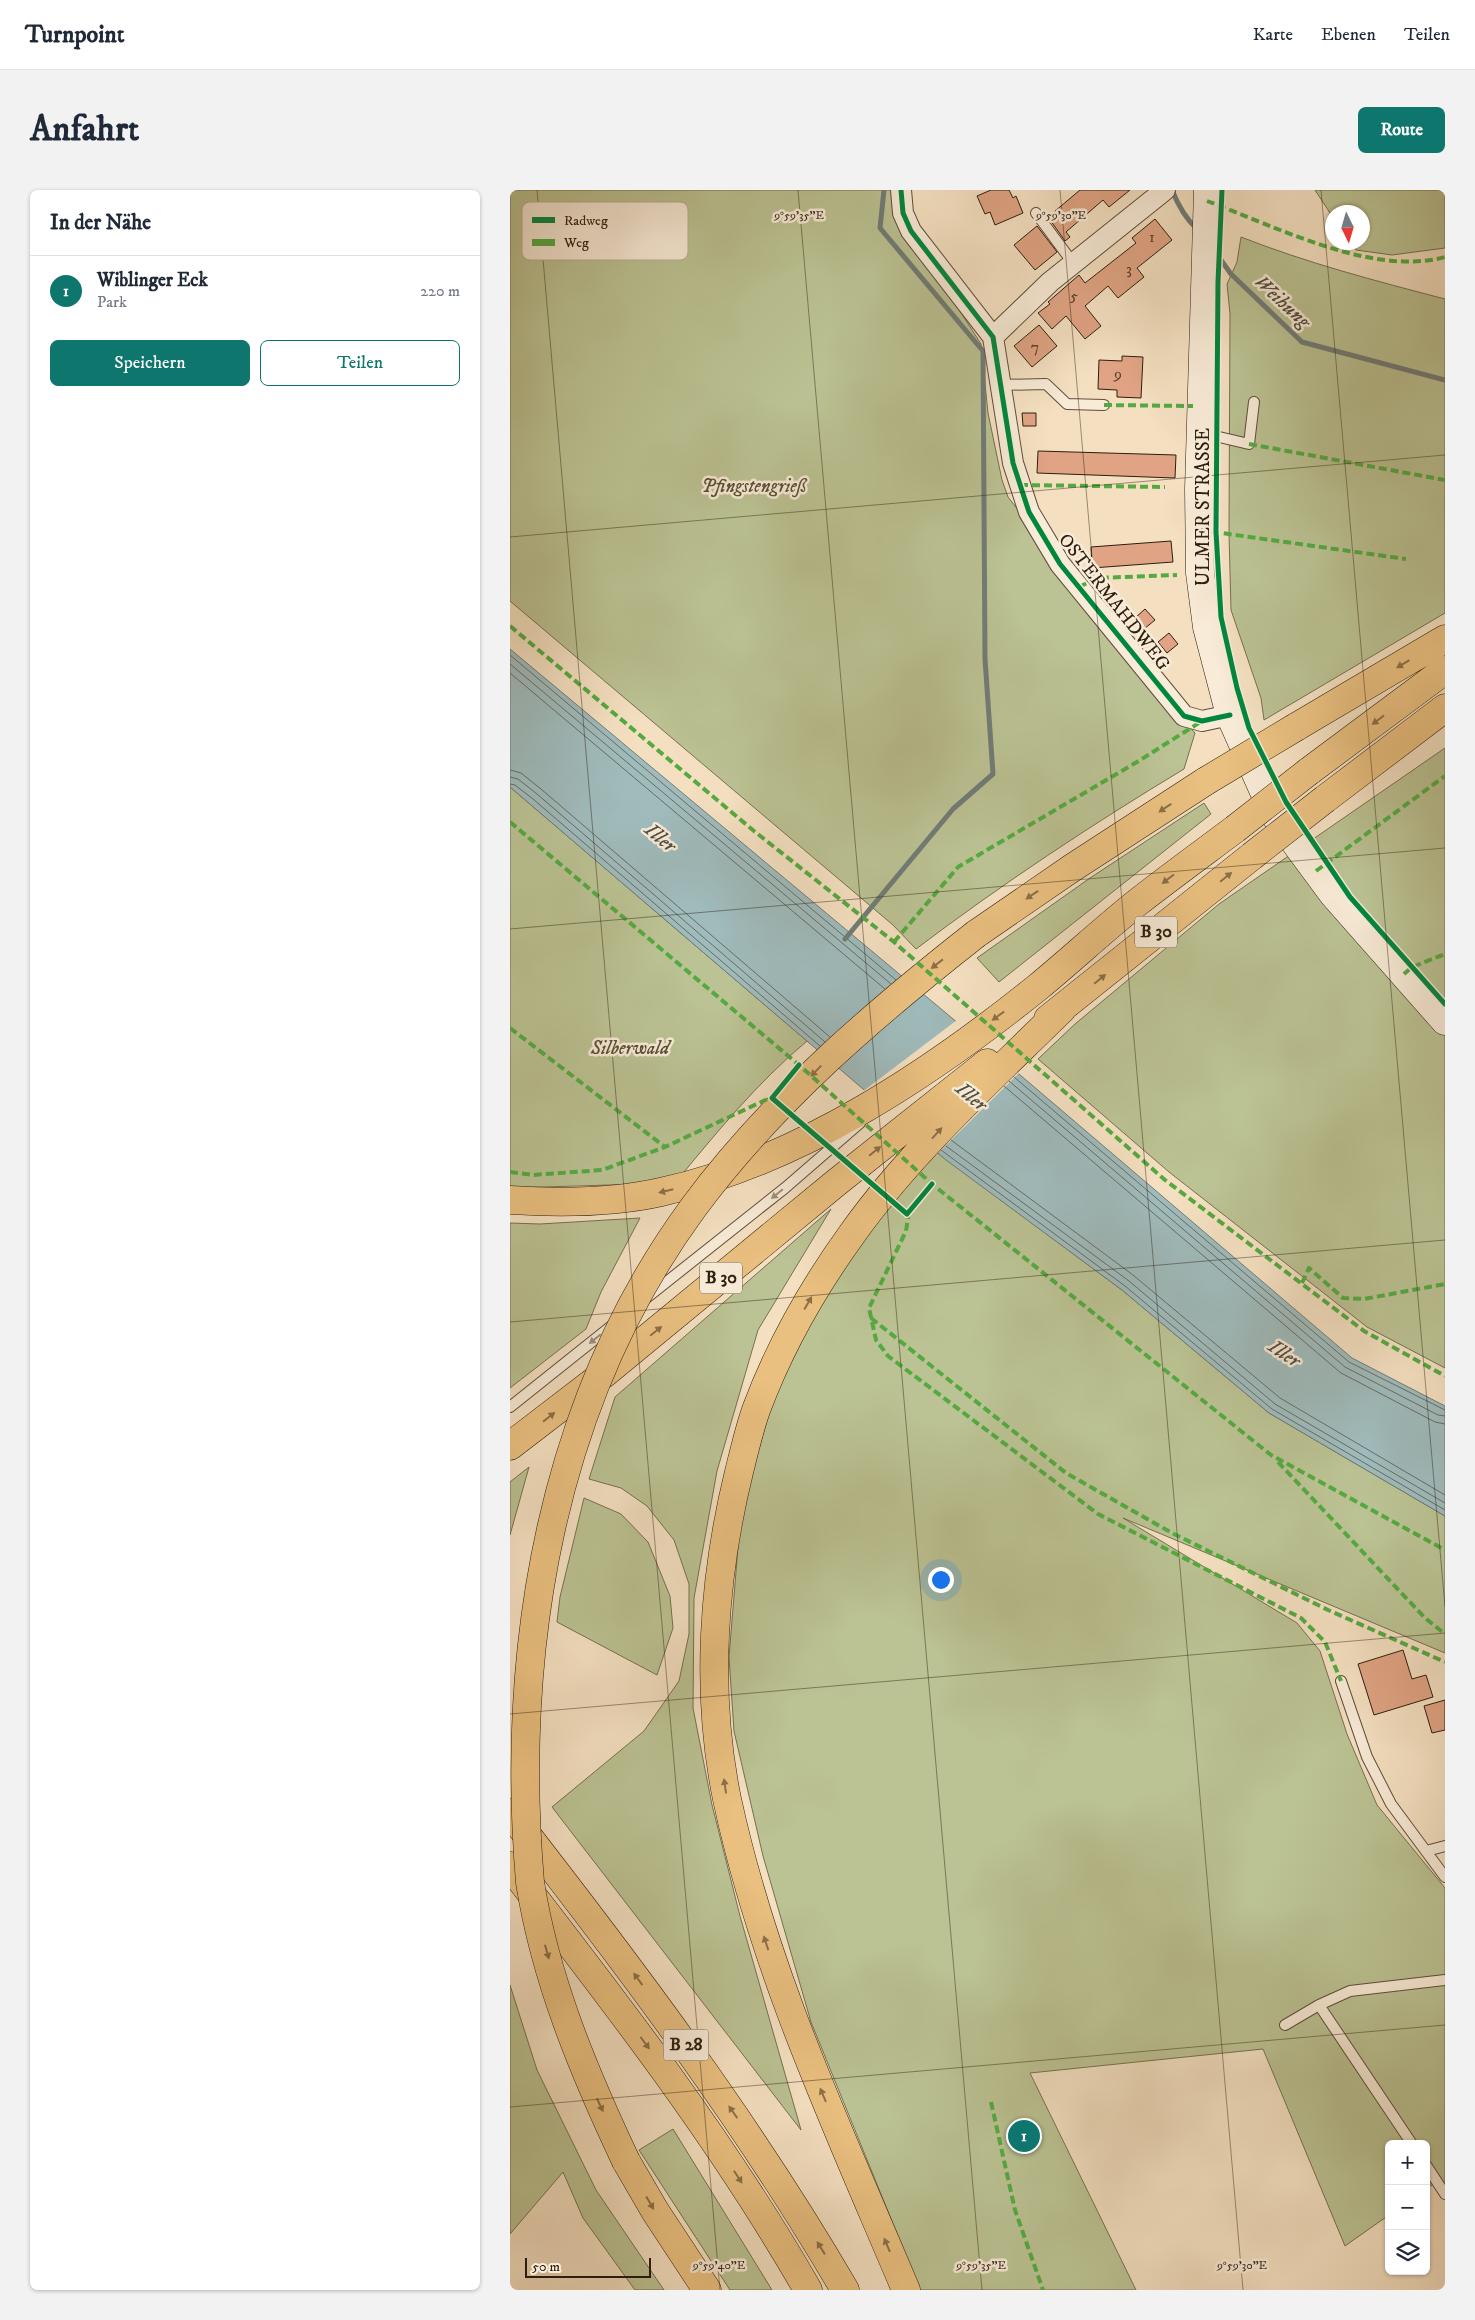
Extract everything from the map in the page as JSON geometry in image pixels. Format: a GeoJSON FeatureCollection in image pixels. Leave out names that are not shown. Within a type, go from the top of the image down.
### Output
{"type":"FeatureCollection","features":[{"type":"Feature","properties":{"kind":"highway"},"geometry":{"type":"LineString","coordinates":[[706,2290],[655,2211],[626,2161],[576,2047],[544,1944],[530,1884],[522,1818],[520,1694],[532,1586],[544,1527],[570,1438],[604,1355],[632,1301],[695,1205],[745,1144],[836,1051],[976,934],[1072,868],[1206,781],[1445,639]]}},
{"type":"Feature","properties":{"kind":"highway","name":"B 30"},"geometry":{"type":"LineString","coordinates":[[804,1154],[904,1085],[1037,988],[1137,903],[1445,670]]}},
{"type":"Feature","properties":{"kind":"highway","name":"B 30"},"geometry":{"type":"LineString","coordinates":[[510,1446],[605,1373],[968,1077],[1062,1009],[1252,856],[1445,708]]}},
{"type":"Feature","properties":{"kind":"highway"},"geometry":{"type":"LineString","coordinates":[[906,2290],[809,2061],[775,1971],[753,1902],[727,1797],[718,1735],[715,1614],[721,1563],[727,1521],[756,1411],[785,1346],[827,1271],[870,1210],[940,1129],[1062,1009]]}},
{"type":"Feature","properties":{"kind":"highway"},"geometry":{"type":"LineString","coordinates":[[510,1200],[586,1200],[659,1193],[705,1181],[738,1168],[804,1154]]}},
{"type":"Feature","properties":{"kind":"highway","name":"B 28"},"geometry":{"type":"LineString","coordinates":[[510,1812],[612,1944],[698,2061],[767,2161],[845,2290]]}},
{"type":"Feature","properties":{"kind":"highway","name":"B 28"},"geometry":{"type":"LineString","coordinates":[[510,1866],[666,2072],[739,2178],[808,2290]]}},
{"type":"Feature","properties":{"kind":"main road","name":"ULMER STRASSE"},"geometry":{"type":"LineString","coordinates":[[1208,190],[1200,573],[1207,627],[1230,715],[1274,814],[1333,894],[1445,1021]]}},
{"type":"Feature","properties":{"kind":"street","name":"OSTERMAHDWEG"},"geometry":{"type":"LineString","coordinates":[[901,190],[903,213],[911,231],[992,337],[1013,463],[1030,512],[1060,564],[1184,716],[1202,721],[1230,715]]}},
{"type":"Feature","properties":{"kind":"street"},"geometry":{"type":"LineString","coordinates":[[992,337],[1073,263],[1166,190]]}},
{"type":"Feature","properties":{"kind":"lane"},"geometry":{"type":"LineString","coordinates":[[1036,213],[1073,263]]}},
{"type":"Feature","properties":{"kind":"lane"},"geometry":{"type":"LineString","coordinates":[[1000,386],[1046,384],[1067,404],[1104,406]]}},
{"type":"Feature","properties":{"kind":"lane"},"geometry":{"type":"LineString","coordinates":[[1202,433],[1249,444],[1254,402]]}},
{"type":"Feature","properties":{"kind":"lane","name":"B 30"},"geometry":{"type":"LineString","coordinates":[[510,1407],[638,1305],[804,1154]]}},
{"type":"Feature","properties":{"kind":"lane"},"geometry":{"type":"LineString","coordinates":[[684,1242],[706,1204],[738,1168]]}},
{"type":"Feature","properties":{"kind":"lane"},"geometry":{"type":"LineString","coordinates":[[638,1305],[663,1278],[676,1259]]}},
{"type":"Feature","properties":{"kind":"lane"},"geometry":{"type":"LineString","coordinates":[[1341,1681],[1367,1756],[1391,1804],[1445,1877]]}},
{"type":"Feature","properties":{"kind":"lane"},"geometry":{"type":"LineString","coordinates":[[1426,1851],[1445,1846]]}},
{"type":"Feature","properties":{"kind":"lane"},"geometry":{"type":"LineString","coordinates":[[1285,2025],[1319,2005],[1350,1991],[1445,1980]]}},
{"type":"Feature","properties":{"kind":"lane"},"geometry":{"type":"LineString","coordinates":[[1319,2005],[1409,2140]]}},
{"type":"Feature","properties":{"kind":"lane"},"geometry":{"type":"LineString","coordinates":[[1430,2171],[1445,2194]]}},
{"type":"Feature","properties":{"kind":"green space","name":"Pfingstengrieß"},"geometry":{"type":"Polygon","coordinates":[[[510,190],[894,190],[924,255],[981,344],[988,413],[1002,480],[1008,497],[1173,709],[1195,733],[1184,769],[1047,856],[981,901],[916,949],[893,925],[510,601],[510,190]]]}},
{"type":"Feature","properties":{"kind":"green space"},"geometry":{"type":"Polygon","coordinates":[[[1315,190],[1445,190],[1445,248],[1392,255],[1356,250],[1370,250],[1370,205],[1325,205],[1315,190]]]}},
{"type":"Feature","properties":{"kind":"green space"},"geometry":{"type":"Polygon","coordinates":[[[1241,237],[1316,263],[1445,299],[1445,613],[1264,720],[1261,698],[1231,610],[1229,534],[1230,314],[1227,284],[1237,262],[1241,237]]]}},
{"type":"Feature","properties":{"kind":"green space"},"geometry":{"type":"Polygon","coordinates":[[[1445,748],[1445,1368],[1367,1327],[1169,1172],[1038,1059],[1075,1024],[1219,904],[1445,748]]]}},
{"type":"Feature","properties":{"kind":"green space","name":"Silberwald"},"geometry":{"type":"Polygon","coordinates":[[[510,787],[807,1041],[754,1091],[675,1183],[510,1188],[510,787]]]}},
{"type":"Feature","properties":{"kind":"green space"},"geometry":{"type":"Polygon","coordinates":[[[1204,803],[1211,814],[999,982],[977,958],[1090,878],[1204,803]]]}},
{"type":"Feature","properties":{"kind":"green space"},"geometry":{"type":"Polygon","coordinates":[[[936,1152],[1122,1290],[1269,1413],[1445,1516],[1445,1653],[1123,1518],[1297,1623],[1320,1651],[1347,1734],[1377,1805],[1445,1888],[1445,2185],[1441,2179],[1430,2186],[1430,2140],[1385,2140],[1385,2218],[1345,2246],[1263,2049],[1030,2073],[1136,2290],[920,2290],[811,2022],[763,1856],[734,1731],[729,1657],[741,1511],[773,1399],[824,1296],[868,1228],[936,1152]]]}},
{"type":"Feature","properties":{"kind":"green space"},"geometry":{"type":"Polygon","coordinates":[[[831,1209],[758,1330],[717,1471],[694,1598],[693,1708],[712,1805],[740,1916],[801,2130],[552,1807],[644,1731],[679,1681],[689,1634],[689,1584],[674,1540],[647,1506],[621,1488],[589,1479],[615,1397],[831,1209]]]}},
{"type":"Feature","properties":{"kind":"green space"},"geometry":{"type":"Polygon","coordinates":[[[640,1218],[601,1292],[586,1329],[510,1388],[510,1223],[540,1224],[640,1218]]]}},
{"type":"Feature","properties":{"kind":"green space"},"geometry":{"type":"Polygon","coordinates":[[[529,1467],[510,1535],[510,1482],[529,1467]]]}},
{"type":"Feature","properties":{"kind":"green space"},"geometry":{"type":"Polygon","coordinates":[[[584,1498],[621,1514],[648,1542],[670,1596],[673,1628],[657,1675],[557,1622],[560,1597],[584,1498]]]}},
{"type":"Feature","properties":{"kind":"green space"},"geometry":{"type":"Polygon","coordinates":[[[510,1985],[537,2070],[596,2190],[664,2290],[635,2290],[583,2218],[563,2172],[510,2234],[510,1985]]]}},
{"type":"Feature","properties":{"kind":"green space"},"geometry":{"type":"Polygon","coordinates":[[[673,2129],[772,2290],[730,2290],[639,2150],[673,2129]]]}},
{"type":"Feature","properties":{"kind":"water","name":"Iller"},"geometry":{"type":"Polygon","coordinates":[[[510,649],[1019,1074],[1352,1358],[1445,1406],[1445,1516],[1269,1413],[1122,1290],[946,1160],[510,787],[510,649]]]}},
{"type":"Feature","properties":{"kind":"pier"},"geometry":{"type":"Polygon","coordinates":[[[957,1020],[1020,1072],[936,1155],[862,1092],[957,1020]]]}},
{"type":"Feature","properties":{"kind":"building"},"geometry":{"type":"Polygon","coordinates":[[[991,190],[1009,190],[1013,198],[1016,196],[1023,213],[995,225],[990,212],[985,214],[977,196],[991,190]]]}},
{"type":"Feature","properties":{"kind":"building"},"geometry":{"type":"Polygon","coordinates":[[[1080,190],[1130,190],[1109,207],[1103,200],[1066,232],[1070,237],[1065,241],[1048,217],[1080,190]]]}},
{"type":"Feature","properties":{"kind":"building"},"geometry":{"type":"Polygon","coordinates":[[[1155,219],[1172,240],[1137,268],[1144,277],[1118,298],[1108,286],[1085,306],[1101,326],[1085,339],[1066,316],[1052,329],[1038,313],[1050,304],[1048,302],[1079,275],[1085,283],[1136,243],[1132,238],[1155,219]]]}},
{"type":"Feature","properties":{"kind":"building"},"geometry":{"type":"Polygon","coordinates":[[[1037,226],[1057,252],[1035,270],[1014,245],[1037,226]]]}},
{"type":"Feature","properties":{"kind":"building"},"geometry":{"type":"Polygon","coordinates":[[[1039,325],[1057,346],[1032,367],[1014,346],[1039,325]]]}},
{"type":"Feature","properties":{"kind":"building"},"geometry":{"type":"Polygon","coordinates":[[[1122,356],[1143,357],[1141,398],[1117,397],[1117,390],[1098,389],[1099,360],[1122,361],[1122,356]]]}},
{"type":"Feature","properties":{"kind":"building"},"geometry":{"type":"Polygon","coordinates":[[[1022,413],[1036,413],[1036,426],[1023,426],[1022,413]]]}},
{"type":"Feature","properties":{"kind":"building"},"geometry":{"type":"Polygon","coordinates":[[[1038,451],[1176,455],[1175,478],[1037,473],[1038,451]]]}},
{"type":"Feature","properties":{"kind":"building"},"geometry":{"type":"Polygon","coordinates":[[[1171,541],[1173,562],[1092,568],[1091,547],[1171,541]]]}},
{"type":"Feature","properties":{"kind":"building"},"geometry":{"type":"Polygon","coordinates":[[[1145,609],[1155,620],[1144,629],[1135,618],[1145,609]]]}},
{"type":"Feature","properties":{"kind":"building"},"geometry":{"type":"Polygon","coordinates":[[[1169,633],[1178,644],[1167,653],[1158,642],[1169,633]]]}},
{"type":"Feature","properties":{"kind":"building"},"geometry":{"type":"Polygon","coordinates":[[[1403,1650],[1412,1679],[1426,1675],[1433,1697],[1374,1715],[1358,1664],[1403,1650]]]}},
{"type":"Feature","properties":{"kind":"building"},"geometry":{"type":"Polygon","coordinates":[[[1445,1700],[1445,1730],[1432,1733],[1424,1706],[1445,1700]]]}},
{"type":"Feature","properties":{"kind":"waterway"},"geometry":{"type":"LineString","coordinates":[[845,939],[953,809],[993,774],[985,659],[983,351],[880,228],[884,190]]}},
{"type":"Feature","properties":{"kind":"waterway","name":"Weihung"},"geometry":{"type":"LineString","coordinates":[[1172,190],[1182,211],[1197,229]]}},
{"type":"Feature","properties":{"kind":"waterway","name":"Weihung"},"geometry":{"type":"LineString","coordinates":[[1216,253],[1231,274],[1302,342],[1445,380]]}},
{"type":"Feature","properties":{"kind":"marked path"},"geometry":{"type":"LineString","coordinates":[[1207,201],[1293,235],[1356,255],[1387,260],[1417,261],[1445,257]]}},
{"type":"Feature","properties":{"kind":"marked path"},"geometry":{"type":"LineString","coordinates":[[1104,405],[1193,406]]}},
{"type":"Feature","properties":{"kind":"marked path"},"geometry":{"type":"LineString","coordinates":[[1249,444],[1445,480]]}},
{"type":"Feature","properties":{"kind":"marked path"},"geometry":{"type":"LineString","coordinates":[[1020,485],[1165,487]]}},
{"type":"Feature","properties":{"kind":"marked path"},"geometry":{"type":"LineString","coordinates":[[1200,530],[1406,559]]}},
{"type":"Feature","properties":{"kind":"marked path"},"geometry":{"type":"LineString","coordinates":[[1079,587],[1097,578],[1177,575]]}},
{"type":"Feature","properties":{"kind":"marked path"},"geometry":{"type":"LineString","coordinates":[[510,626],[754,831],[894,942],[1165,1180],[1364,1331],[1445,1376]]}},
{"type":"Feature","properties":{"kind":"marked path"},"geometry":{"type":"LineString","coordinates":[[894,942],[958,867],[1137,762],[1202,721]]}},
{"type":"Feature","properties":{"kind":"marked path"},"geometry":{"type":"LineString","coordinates":[[1316,871],[1445,776]]}},
{"type":"Feature","properties":{"kind":"marked path"},"geometry":{"type":"LineString","coordinates":[[510,822],[799,1065],[932,1184],[1271,1455],[1445,1550]]}},
{"type":"Feature","properties":{"kind":"marked path"},"geometry":{"type":"LineString","coordinates":[[1404,974],[1412,967],[1445,954]]}},
{"type":"Feature","properties":{"kind":"marked path"},"geometry":{"type":"LineString","coordinates":[[510,1028],[665,1147]]}},
{"type":"Feature","properties":{"kind":"marked path"},"geometry":{"type":"LineString","coordinates":[[510,1172],[533,1175],[602,1170],[665,1147],[774,1096]]}},
{"type":"Feature","properties":{"kind":"marked path"},"geometry":{"type":"LineString","coordinates":[[909,1211],[906,1231],[869,1308],[876,1340],[888,1356],[1098,1514],[1301,1618],[1325,1642],[1341,1681]]}},
{"type":"Feature","properties":{"kind":"marked path"},"geometry":{"type":"LineString","coordinates":[[1302,1283],[1309,1268],[1343,1298],[1364,1299],[1445,1284]]}},
{"type":"Feature","properties":{"kind":"marked path"},"geometry":{"type":"LineString","coordinates":[[871,1318],[1066,1473],[1172,1533],[1328,1610],[1445,1662]]}},
{"type":"Feature","properties":{"kind":"marked path"},"geometry":{"type":"LineString","coordinates":[[1278,1462],[1425,1618],[1445,1634]]}},
{"type":"Feature","properties":{"kind":"marked path"},"geometry":{"type":"LineString","coordinates":[[991,2102],[1015,2210],[1043,2290]]}},
{"type":"Feature","properties":{"kind":"cycle path"},"geometry":{"type":"LineString","coordinates":[[901,190],[903,213],[911,231],[993,337],[1013,463],[1029,512],[1060,564],[1184,716],[1202,721],[1230,715]]}},
{"type":"Feature","properties":{"kind":"cycle path"},"geometry":{"type":"LineString","coordinates":[[1222,190],[1218,282],[1216,532],[1221,617],[1237,688],[1249,728],[1286,802],[1350,897],[1445,1004]]}},
{"type":"Feature","properties":{"kind":"cycle path"},"geometry":{"type":"LineString","coordinates":[[799,1065],[772,1098],[907,1214],[932,1184]]}},
{"type":"Feature","properties":{"kind":"place","name":"Wiblinger Eck"},"geometry":{"type":"Point","coordinates":[1024,2136]}}]}
